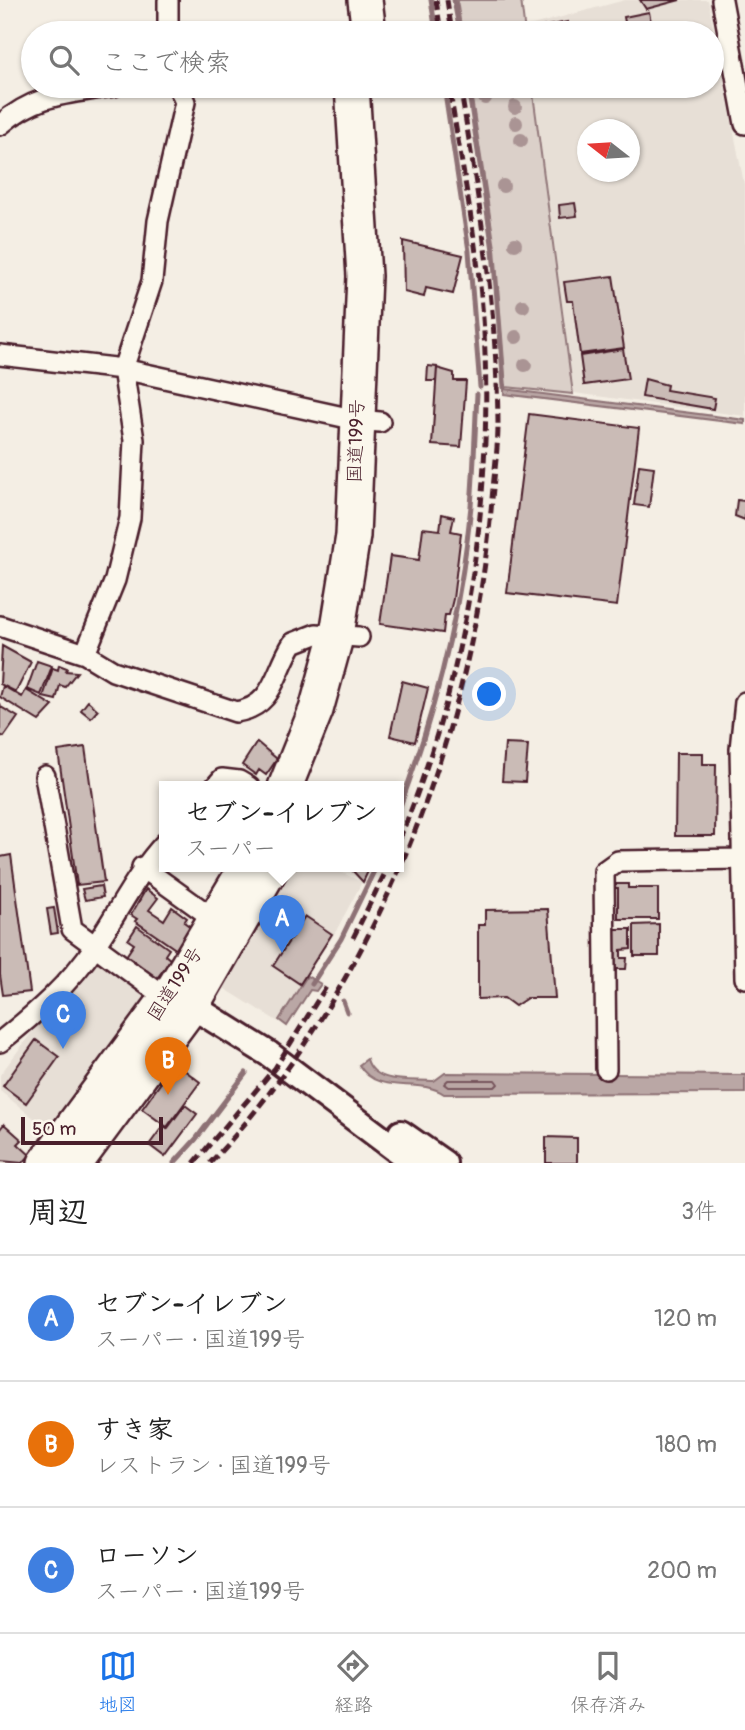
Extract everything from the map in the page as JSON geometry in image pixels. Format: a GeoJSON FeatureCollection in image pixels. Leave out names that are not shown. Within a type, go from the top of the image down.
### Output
{"type":"FeatureCollection","features":[{"type":"Feature","properties":{"kind":"highway"},"geometry":{"type":"LineString","coordinates":[[344,0],[346,21]]}},
{"type":"Feature","properties":{"kind":"highway"},"geometry":{"type":"LineString","coordinates":[[365,0],[368,21]]}},
{"type":"Feature","properties":{"kind":"highway","name":"国道199号"},"geometry":{"type":"LineString","coordinates":[[312,781],[338,719],[348,636],[373,534],[364,276],[353,98]]}},
{"type":"Feature","properties":{"kind":"highway","name":"国道199号"},"geometry":{"type":"LineString","coordinates":[[368,421],[387,277],[376,98]]}},
{"type":"Feature","properties":{"kind":"highway","name":"国道199号"},"geometry":{"type":"LineString","coordinates":[[287,781],[348,636]]}},
{"type":"Feature","properties":{"kind":"highway","name":"国道199号"},"geometry":{"type":"LineString","coordinates":[[225,928],[244,872]]}},
{"type":"Feature","properties":{"kind":"highway","name":"国道199号"},"geometry":{"type":"LineString","coordinates":[[76,1163],[225,928],[268,872]]}},
{"type":"Feature","properties":{"kind":"highway","name":"国道199号"},"geometry":{"type":"LineString","coordinates":[[46,1163],[181,1000]]}},
{"type":"Feature","properties":{"kind":"street"},"geometry":{"type":"LineString","coordinates":[[168,0],[169,21]]}},
{"type":"Feature","properties":{"kind":"street"},"geometry":{"type":"LineString","coordinates":[[722,0],[745,124]]}},
{"type":"Feature","properties":{"kind":"street"},"geometry":{"type":"LineString","coordinates":[[0,125],[21,107],[46,98]]}},
{"type":"Feature","properties":{"kind":"street"},"geometry":{"type":"LineString","coordinates":[[85,654],[115,580],[130,517],[134,440],[123,369],[152,281],[158,221],[184,102],[182,98]]}},
{"type":"Feature","properties":{"kind":"street"},"geometry":{"type":"LineString","coordinates":[[0,355],[123,369],[368,421]]}},
{"type":"Feature","properties":{"kind":"street"},"geometry":{"type":"LineString","coordinates":[[0,625],[85,654],[113,671],[236,712],[254,709],[267,697],[293,643],[316,634],[348,636]]}},
{"type":"Feature","properties":{"kind":"street"},"geometry":{"type":"LineString","coordinates":[[745,702],[742,859],[745,978]]}},
{"type":"Feature","properties":{"kind":"street"},"geometry":{"type":"LineString","coordinates":[[45,776],[72,929],[94,948],[155,990],[181,1000],[269,1054],[414,1163]]}},
{"type":"Feature","properties":{"kind":"street"},"geometry":{"type":"LineString","coordinates":[[220,781],[239,781]]}},
{"type":"Feature","properties":{"kind":"street"},"geometry":{"type":"LineString","coordinates":[[0,1042],[55,996],[94,948],[142,867],[159,849]]}},
{"type":"Feature","properties":{"kind":"street"},"geometry":{"type":"LineString","coordinates":[[606,1069],[604,870],[618,861],[742,859]]}},
{"type":"Feature","properties":{"kind":"street"},"geometry":{"type":"LineString","coordinates":[[142,867],[225,928]]}},
{"type":"Feature","properties":{"kind":"street"},"geometry":{"type":"LineString","coordinates":[[269,1054],[308,1069],[444,1163]]}},
{"type":"Feature","properties":{"kind":"shaded area"},"geometry":{"type":"Polygon","coordinates":[[[457,0],[521,0],[524,21],[460,21],[457,0]]]}},
{"type":"Feature","properties":{"kind":"shaded area"},"geometry":{"type":"Polygon","coordinates":[[[625,0],[708,0],[712,21],[547,21],[625,0]]]}},
{"type":"Feature","properties":{"kind":"shaded area"},"geometry":{"type":"Polygon","coordinates":[[[724,82],[745,189],[745,416],[574,393],[535,98],[724,98],[724,82]]]}},
{"type":"Feature","properties":{"kind":"shaded area"},"geometry":{"type":"Polygon","coordinates":[[[472,98],[534,98],[573,394],[506,387],[495,248],[472,98]]]}},
{"type":"Feature","properties":{"kind":"shaded area"},"geometry":{"type":"Polygon","coordinates":[[[290,872],[341,872],[362,882],[336,931],[277,1021],[222,987],[264,922],[290,872]]]}},
{"type":"Feature","properties":{"kind":"shaded area"},"geometry":{"type":"Polygon","coordinates":[[[96,956],[147,994],[50,1131],[0,1091],[0,1075],[38,1024],[55,1008],[96,956]]]}},
{"type":"Feature","properties":{"kind":"water"},"geometry":{"type":"Polygon","coordinates":[[[504,389],[745,420],[745,424],[504,394],[504,389]]]}},
{"type":"Feature","properties":{"kind":"water"},"geometry":{"type":"Polygon","coordinates":[[[307,976],[321,984],[316,991],[310,990],[287,1026],[279,1020],[307,976]]]}},
{"type":"Feature","properties":{"kind":"water"},"geometry":{"type":"Polygon","coordinates":[[[367,1059],[377,1073],[405,1080],[434,1081],[445,1073],[745,1075],[745,1093],[444,1094],[422,1086],[377,1080],[367,1075],[359,1065],[367,1059]]]}},
{"type":"Feature","properties":{"kind":"building"},"geometry":{"type":"Polygon","coordinates":[[[640,0],[680,0],[646,9],[640,0]]]}},
{"type":"Feature","properties":{"kind":"building"},"geometry":{"type":"Polygon","coordinates":[[[649,12],[651,21],[625,21],[624,17],[649,12]]]}},
{"type":"Feature","properties":{"kind":"building"},"geometry":{"type":"Polygon","coordinates":[[[575,203],[577,216],[560,218],[559,205],[575,203]]]}},
{"type":"Feature","properties":{"kind":"building"},"geometry":{"type":"Polygon","coordinates":[[[403,241],[463,255],[453,294],[426,288],[424,297],[404,292],[403,241]]]}},
{"type":"Feature","properties":{"kind":"building"},"geometry":{"type":"Polygon","coordinates":[[[613,276],[624,348],[580,354],[573,301],[567,301],[564,282],[613,276]]]}},
{"type":"Feature","properties":{"kind":"building"},"geometry":{"type":"Polygon","coordinates":[[[623,349],[628,379],[584,385],[580,356],[623,349]]]}},
{"type":"Feature","properties":{"kind":"building"},"geometry":{"type":"Polygon","coordinates":[[[428,366],[437,367],[436,381],[427,381],[428,366]]]}},
{"type":"Feature","properties":{"kind":"building"},"geometry":{"type":"Polygon","coordinates":[[[437,368],[454,373],[454,381],[466,381],[461,447],[432,445],[437,368]]]}},
{"type":"Feature","properties":{"kind":"building"},"geometry":{"type":"Polygon","coordinates":[[[645,379],[667,385],[666,390],[715,398],[713,409],[642,397],[645,379]]]}},
{"type":"Feature","properties":{"kind":"building"},"geometry":{"type":"Polygon","coordinates":[[[529,414],[639,428],[617,606],[507,593],[529,414]]]}},
{"type":"Feature","properties":{"kind":"building"},"geometry":{"type":"Polygon","coordinates":[[[639,465],[654,467],[649,507],[634,505],[639,465]]]}},
{"type":"Feature","properties":{"kind":"building"},"geometry":{"type":"Polygon","coordinates":[[[737,500],[745,501],[745,520],[735,516],[737,500]]]}},
{"type":"Feature","properties":{"kind":"building"},"geometry":{"type":"Polygon","coordinates":[[[442,514],[454,517],[451,531],[461,533],[453,599],[449,615],[445,615],[443,633],[380,624],[390,556],[419,560],[423,528],[440,530],[442,514]]]}},
{"type":"Feature","properties":{"kind":"building"},"geometry":{"type":"Polygon","coordinates":[[[2,646],[31,662],[16,692],[0,684],[2,646]]]}},
{"type":"Feature","properties":{"kind":"building"},"geometry":{"type":"Polygon","coordinates":[[[37,661],[52,666],[41,695],[27,689],[37,661]]]}},
{"type":"Feature","properties":{"kind":"building"},"geometry":{"type":"Polygon","coordinates":[[[59,665],[67,668],[66,671],[77,672],[65,687],[60,685],[56,700],[43,697],[53,668],[58,670],[59,665]]]}},
{"type":"Feature","properties":{"kind":"building"},"geometry":{"type":"Polygon","coordinates":[[[402,681],[428,688],[415,742],[390,736],[402,681]]]}},
{"type":"Feature","properties":{"kind":"building"},"geometry":{"type":"Polygon","coordinates":[[[3,686],[22,697],[26,690],[53,706],[39,721],[0,697],[3,686]]]}},
{"type":"Feature","properties":{"kind":"building"},"geometry":{"type":"Polygon","coordinates":[[[88,701],[98,710],[91,718],[81,710],[88,701]]]}},
{"type":"Feature","properties":{"kind":"building"},"geometry":{"type":"Polygon","coordinates":[[[0,703],[1,707],[18,717],[4,737],[0,735],[0,703]]]}},
{"type":"Feature","properties":{"kind":"building"},"geometry":{"type":"Polygon","coordinates":[[[257,742],[277,759],[266,775],[259,770],[256,775],[242,765],[257,742]]]}},
{"type":"Feature","properties":{"kind":"building"},"geometry":{"type":"Polygon","coordinates":[[[505,744],[528,745],[525,782],[502,781],[505,744]]]}},
{"type":"Feature","properties":{"kind":"building"},"geometry":{"type":"Polygon","coordinates":[[[85,747],[104,882],[77,885],[58,751],[85,747]]]}},
{"type":"Feature","properties":{"kind":"building"},"geometry":{"type":"Polygon","coordinates":[[[676,753],[703,753],[703,764],[716,764],[715,836],[675,836],[676,753]]]}},
{"type":"Feature","properties":{"kind":"building"},"geometry":{"type":"Polygon","coordinates":[[[11,855],[30,992],[3,995],[0,975],[0,857],[11,855]]]}},
{"type":"Feature","properties":{"kind":"building"},"geometry":{"type":"Polygon","coordinates":[[[354,872],[368,872],[363,882],[354,872]]]}},
{"type":"Feature","properties":{"kind":"building"},"geometry":{"type":"Polygon","coordinates":[[[615,884],[628,884],[628,888],[658,888],[658,919],[618,919],[618,888],[615,888],[615,884]]]}},
{"type":"Feature","properties":{"kind":"building"},"geometry":{"type":"Polygon","coordinates":[[[101,886],[103,897],[85,900],[82,889],[101,886]]]}},
{"type":"Feature","properties":{"kind":"building"},"geometry":{"type":"Polygon","coordinates":[[[146,889],[158,898],[149,910],[164,920],[172,907],[187,918],[184,922],[192,928],[177,950],[135,921],[137,919],[131,915],[146,889]]]}},
{"type":"Feature","properties":{"kind":"building"},"geometry":{"type":"Polygon","coordinates":[[[54,908],[58,933],[51,934],[47,909],[54,908]]]}},
{"type":"Feature","properties":{"kind":"building"},"geometry":{"type":"Polygon","coordinates":[[[548,909],[555,998],[527,998],[515,1006],[504,998],[478,999],[478,925],[485,925],[485,910],[548,909]]]}},
{"type":"Feature","properties":{"kind":"building"},"geometry":{"type":"Polygon","coordinates":[[[305,916],[332,934],[300,984],[273,966],[305,916]]]}},
{"type":"Feature","properties":{"kind":"building"},"geometry":{"type":"Polygon","coordinates":[[[659,924],[659,956],[634,956],[634,925],[659,924]]]}},
{"type":"Feature","properties":{"kind":"building"},"geometry":{"type":"Polygon","coordinates":[[[137,926],[169,949],[165,955],[171,960],[157,978],[152,975],[150,978],[124,959],[134,944],[128,940],[137,926]]]}},
{"type":"Feature","properties":{"kind":"building"},"geometry":{"type":"Polygon","coordinates":[[[615,929],[631,929],[631,949],[621,950],[621,958],[627,958],[626,969],[615,969],[615,929]]]}},
{"type":"Feature","properties":{"kind":"building"},"geometry":{"type":"Polygon","coordinates":[[[36,1040],[59,1057],[26,1103],[3,1086],[36,1040]]]}},
{"type":"Feature","properties":{"kind":"building"},"geometry":{"type":"Polygon","coordinates":[[[175,1063],[200,1082],[167,1127],[142,1109],[175,1063]]]}},
{"type":"Feature","properties":{"kind":"building"},"geometry":{"type":"Polygon","coordinates":[[[185,1105],[197,1114],[165,1157],[149,1145],[163,1126],[167,1129],[185,1105]]]}},
{"type":"Feature","properties":{"kind":"building"},"geometry":{"type":"Polygon","coordinates":[[[4,1124],[22,1140],[18,1144],[30,1155],[23,1163],[0,1161],[0,1129],[4,1124]]]}},
{"type":"Feature","properties":{"kind":"building"},"geometry":{"type":"Polygon","coordinates":[[[546,1137],[577,1138],[577,1163],[546,1163],[546,1137]]]}},
{"type":"Feature","properties":{"kind":"waterway"},"geometry":{"type":"LineString","coordinates":[[431,0],[434,21]]}},
{"type":"Feature","properties":{"kind":"waterway"},"geometry":{"type":"LineString","coordinates":[[454,0],[458,21]]}},
{"type":"Feature","properties":{"kind":"waterway"},"geometry":{"type":"LineString","coordinates":[[446,98],[469,251],[480,387]]}},
{"type":"Feature","properties":{"kind":"waterway"},"geometry":{"type":"LineString","coordinates":[[470,98],[493,250],[504,387]]}},
{"type":"Feature","properties":{"kind":"waterway"},"geometry":{"type":"LineString","coordinates":[[404,795],[435,697],[454,622],[471,506],[477,394]]}},
{"type":"Feature","properties":{"kind":"waterway"},"geometry":{"type":"LineString","coordinates":[[312,984],[341,939],[374,872]]}},
{"type":"Feature","properties":{"kind":"waterway"},"geometry":{"type":"LineString","coordinates":[[343,1001],[347,1012]]}},
{"type":"Feature","properties":{"kind":"waterway"},"geometry":{"type":"LineString","coordinates":[[174,1163],[196,1139],[246,1073]]}},
{"type":"Feature","properties":{"kind":"railway"},"geometry":{"type":"LineString","coordinates":[[436,0],[439,21]]}},
{"type":"Feature","properties":{"kind":"railway"},"geometry":{"type":"LineString","coordinates":[[447,0],[450,21]]}},
{"type":"Feature","properties":{"kind":"railway"},"geometry":{"type":"LineString","coordinates":[[404,827],[440,723],[456,663],[468,602],[483,478],[486,416],[483,320],[471,219],[451,98]]}},
{"type":"Feature","properties":{"kind":"railway"},"geometry":{"type":"LineString","coordinates":[[404,857],[438,767],[463,678],[481,588],[497,452],[497,381],[491,296],[462,98]]}},
{"type":"Feature","properties":{"kind":"railway"},"geometry":{"type":"LineString","coordinates":[[353,938],[386,872]]}},
{"type":"Feature","properties":{"kind":"railway"},"geometry":{"type":"LineString","coordinates":[[210,1163],[268,1094],[321,1019],[366,939],[397,872]]}},
{"type":"Feature","properties":{"kind":"railway"},"geometry":{"type":"LineString","coordinates":[[194,1163],[275,1068],[326,987]]}},
{"type":"Feature","properties":{"kind":"place","name":"セブン-イレブン"},"geometry":{"type":"Point","coordinates":[282,953]}},
{"type":"Feature","properties":{"kind":"place","name":"ローソン"},"geometry":{"type":"Point","coordinates":[63,1049]}},
{"type":"Feature","properties":{"kind":"place","name":"すき家"},"geometry":{"type":"Point","coordinates":[168,1095]}}]}
